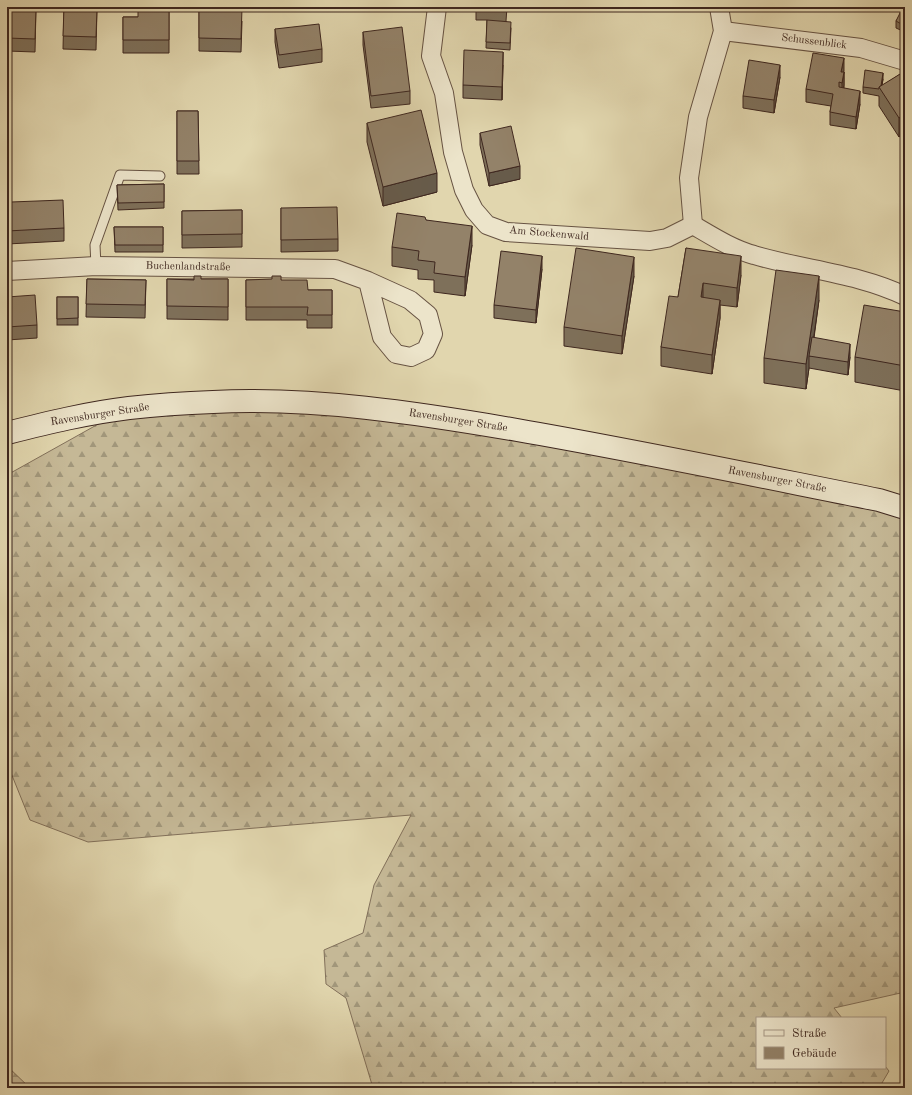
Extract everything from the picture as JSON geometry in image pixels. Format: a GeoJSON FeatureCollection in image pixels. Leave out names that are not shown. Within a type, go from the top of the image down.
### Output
{"type":"FeatureCollection","features":[{"type":"Feature","properties":{"kind":"main road","name":"Ravensburger Straße"},"geometry":{"type":"LineString","coordinates":[[7,433],[64,419],[127,408],[214,402],[275,401],[345,406],[447,418],[575,440],[879,500],[905,508]]}},
{"type":"Feature","properties":{"kind":"street","name":"Am Stockenwald"},"geometry":{"type":"LineString","coordinates":[[437,7],[431,56],[444,93],[453,152],[464,190],[474,210],[487,225],[506,232],[650,241],[667,238],[693,225]]}},
{"type":"Feature","properties":{"kind":"street"},"geometry":{"type":"LineString","coordinates":[[719,7],[723,31],[698,117],[689,178],[693,225],[719,240],[752,255],[854,277],[905,296]]}},
{"type":"Feature","properties":{"kind":"street","name":"Schussenblick"},"geometry":{"type":"LineString","coordinates":[[723,31],[861,48],[905,61]]}},
{"type":"Feature","properties":{"kind":"street","name":"Buchenlandstraße"},"geometry":{"type":"LineString","coordinates":[[7,271],[96,266],[335,269],[368,281]]}},
{"type":"Feature","properties":{"kind":"lane"},"geometry":{"type":"LineString","coordinates":[[96,266],[96,245],[120,175],[160,176]]}},
{"type":"Feature","properties":{"kind":"green space"},"geometry":{"type":"Polygon","coordinates":[[[345,406],[905,506],[905,992],[834,1008],[841,1017],[756,1017],[756,1069],[886,1069],[886,1067],[889,1071],[879,1088],[373,1088],[346,998],[326,984],[324,950],[363,933],[374,885],[411,815],[88,842],[30,820],[7,763],[7,475],[127,408],[345,406]]]}},
{"type":"Feature","properties":{"kind":"green space"},"geometry":{"type":"Polygon","coordinates":[[[7,1066],[30,1088],[7,1088],[7,1066]]]}},
{"type":"Feature","properties":{"kind":"building"},"geometry":{"type":"Polygon","coordinates":[[[64,7],[97,8],[96,37],[63,36],[64,7]]]}},
{"type":"Feature","properties":{"kind":"building"},"geometry":{"type":"Polygon","coordinates":[[[199,7],[242,8],[241,39],[199,38],[199,7]]]}},
{"type":"Feature","properties":{"kind":"building"},"geometry":{"type":"Polygon","coordinates":[[[476,7],[506,7],[506,8],[476,7]]]}},
{"type":"Feature","properties":{"kind":"building"},"geometry":{"type":"Polygon","coordinates":[[[903,7],[905,7],[905,26],[896,21],[903,7]]]}},
{"type":"Feature","properties":{"kind":"building"},"geometry":{"type":"Polygon","coordinates":[[[7,8],[36,8],[35,39],[7,38],[7,8]]]}},
{"type":"Feature","properties":{"kind":"building"},"geometry":{"type":"Polygon","coordinates":[[[138,8],[169,8],[169,40],[123,40],[123,17],[138,17],[138,8]]]}},
{"type":"Feature","properties":{"kind":"building"},"geometry":{"type":"Polygon","coordinates":[[[487,20],[511,22],[510,43],[486,42],[487,20]]]}},
{"type":"Feature","properties":{"kind":"building"},"geometry":{"type":"Polygon","coordinates":[[[319,24],[322,49],[279,55],[275,29],[319,24]]]}},
{"type":"Feature","properties":{"kind":"building"},"geometry":{"type":"Polygon","coordinates":[[[402,27],[410,91],[371,96],[363,32],[402,27]]]}},
{"type":"Feature","properties":{"kind":"building"},"geometry":{"type":"Polygon","coordinates":[[[464,50],[503,52],[502,87],[463,85],[464,50]]]}},
{"type":"Feature","properties":{"kind":"building"},"geometry":{"type":"Polygon","coordinates":[[[813,53],[844,58],[841,72],[844,72],[842,83],[839,82],[839,87],[860,91],[856,117],[830,112],[833,94],[806,89],[813,53]]]}},
{"type":"Feature","properties":{"kind":"building"},"geometry":{"type":"Polygon","coordinates":[[[749,60],[780,65],[774,100],[743,96],[749,60]]]}},
{"type":"Feature","properties":{"kind":"building"},"geometry":{"type":"Polygon","coordinates":[[[865,70],[883,73],[881,86],[879,89],[863,87],[865,70]]]}},
{"type":"Feature","properties":{"kind":"building"},"geometry":{"type":"Polygon","coordinates":[[[905,71],[905,114],[899,118],[879,87],[905,71]]]}},
{"type":"Feature","properties":{"kind":"building"},"geometry":{"type":"Polygon","coordinates":[[[421,110],[437,173],[383,187],[367,123],[421,110]]]}},
{"type":"Feature","properties":{"kind":"building"},"geometry":{"type":"Polygon","coordinates":[[[177,111],[198,111],[199,161],[177,161],[177,111]]]}},
{"type":"Feature","properties":{"kind":"building"},"geometry":{"type":"Polygon","coordinates":[[[511,126],[520,166],[489,173],[480,133],[511,126]]]}},
{"type":"Feature","properties":{"kind":"building"},"geometry":{"type":"Polygon","coordinates":[[[164,184],[164,202],[118,203],[117,185],[164,184]]]}},
{"type":"Feature","properties":{"kind":"building"},"geometry":{"type":"Polygon","coordinates":[[[7,189],[10,189],[11,202],[63,200],[64,228],[7,231],[7,189]]]}},
{"type":"Feature","properties":{"kind":"building"},"geometry":{"type":"Polygon","coordinates":[[[337,207],[338,239],[281,240],[281,208],[337,207]]]}},
{"type":"Feature","properties":{"kind":"building"},"geometry":{"type":"Polygon","coordinates":[[[242,210],[242,234],[182,235],[182,211],[242,210]]]}},
{"type":"Feature","properties":{"kind":"building"},"geometry":{"type":"Polygon","coordinates":[[[397,213],[425,217],[426,220],[472,226],[465,277],[434,273],[435,262],[418,260],[419,251],[392,247],[397,213]]]}},
{"type":"Feature","properties":{"kind":"building"},"geometry":{"type":"Polygon","coordinates":[[[114,227],[163,227],[163,245],[115,245],[114,227]]]}},
{"type":"Feature","properties":{"kind":"building"},"geometry":{"type":"Polygon","coordinates":[[[576,248],[634,257],[622,336],[564,327],[576,248]]]}},
{"type":"Feature","properties":{"kind":"building"},"geometry":{"type":"Polygon","coordinates":[[[686,248],[741,256],[737,288],[703,283],[701,297],[720,300],[712,355],[661,347],[669,296],[678,297],[686,248]]]}},
{"type":"Feature","properties":{"kind":"building"},"geometry":{"type":"Polygon","coordinates":[[[501,251],[542,256],[536,310],[494,305],[501,251]]]}},
{"type":"Feature","properties":{"kind":"building"},"geometry":{"type":"Polygon","coordinates":[[[776,270],[819,276],[806,364],[764,358],[776,270]]]}},
{"type":"Feature","properties":{"kind":"building"},"geometry":{"type":"Polygon","coordinates":[[[194,276],[201,276],[201,279],[228,279],[228,307],[167,306],[167,279],[194,280],[194,276]]]}},
{"type":"Feature","properties":{"kind":"building"},"geometry":{"type":"Polygon","coordinates":[[[272,276],[281,276],[281,280],[307,280],[308,290],[332,290],[332,315],[307,315],[308,307],[246,307],[246,280],[272,279],[272,276]]]}},
{"type":"Feature","properties":{"kind":"building"},"geometry":{"type":"Polygon","coordinates":[[[87,279],[146,280],[145,305],[86,304],[87,279]]]}},
{"type":"Feature","properties":{"kind":"building"},"geometry":{"type":"Polygon","coordinates":[[[35,295],[37,325],[7,327],[7,297],[35,295]]]}},
{"type":"Feature","properties":{"kind":"building"},"geometry":{"type":"Polygon","coordinates":[[[57,297],[78,297],[78,318],[57,319],[57,297]]]}},
{"type":"Feature","properties":{"kind":"building"},"geometry":{"type":"Polygon","coordinates":[[[864,305],[905,312],[905,366],[855,357],[864,305]]]}},
{"type":"Feature","properties":{"kind":"building"},"geometry":{"type":"Polygon","coordinates":[[[812,337],[850,344],[848,362],[809,356],[812,337]]]}}]}
